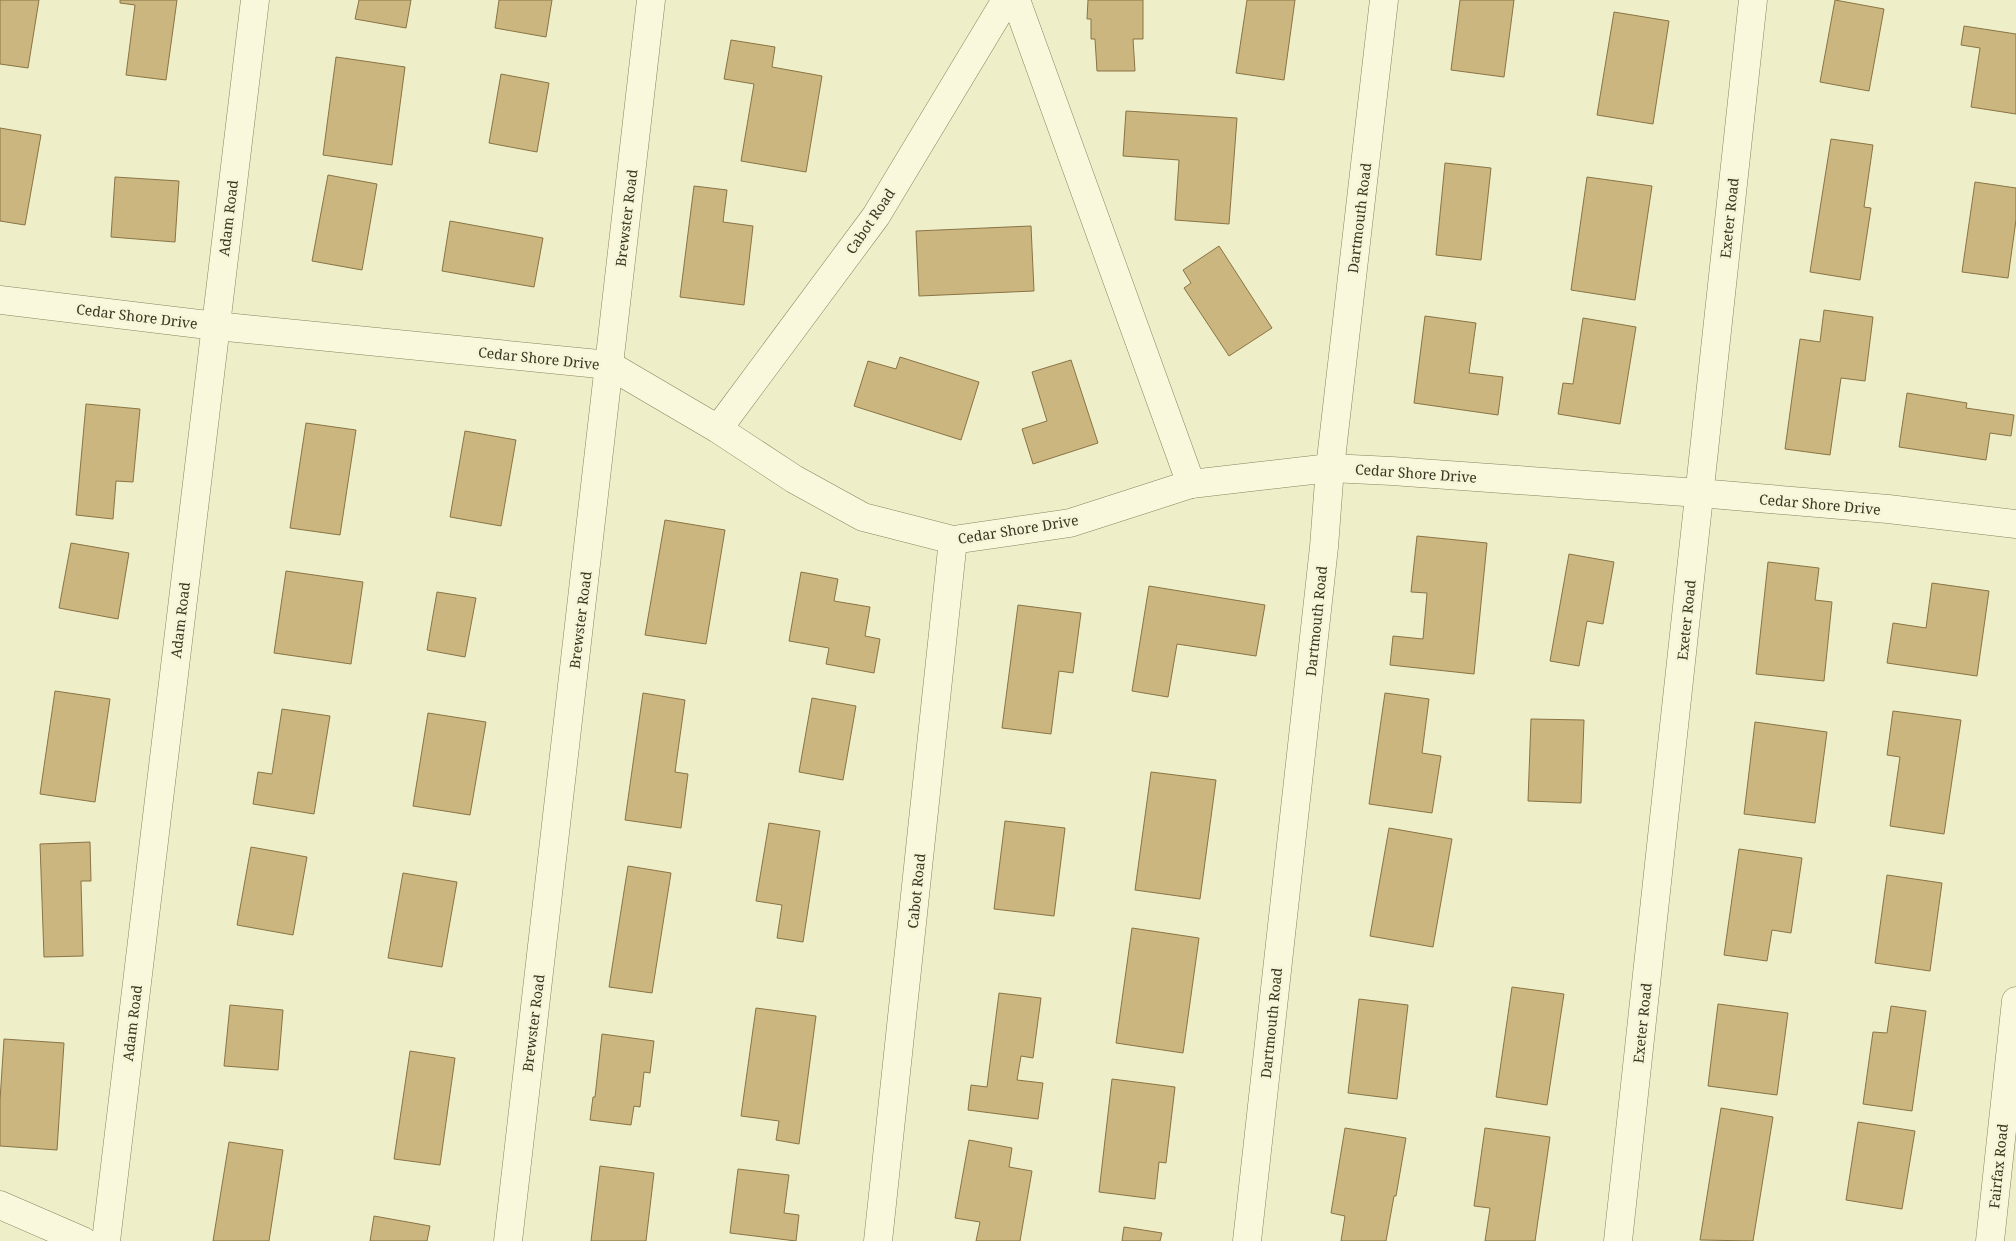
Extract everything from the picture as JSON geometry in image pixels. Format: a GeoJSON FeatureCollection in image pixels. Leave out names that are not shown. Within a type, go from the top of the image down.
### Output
{"type":"FeatureCollection","features":[{"type":"Feature","properties":{"kind":"street","name":"Adam Road"},"geometry":{"type":"LineString","coordinates":[[106,1241],[255,0]]}},
{"type":"Feature","properties":{"kind":"street","name":"Brewster Road"},"geometry":{"type":"LineString","coordinates":[[508,1241],[651,0]]}},
{"type":"Feature","properties":{"kind":"street","name":"Cabot Road"},"geometry":{"type":"LineString","coordinates":[[718,429],[876,216],[1006,0]]}},
{"type":"Feature","properties":{"kind":"street"},"geometry":{"type":"LineString","coordinates":[[1016,0],[1191,484]]}},
{"type":"Feature","properties":{"kind":"street","name":"Dartmouth Road"},"geometry":{"type":"LineString","coordinates":[[1247,1241],[1324,547],[1330,468],[1384,0]]}},
{"type":"Feature","properties":{"kind":"street","name":"Exeter Road"},"geometry":{"type":"LineString","coordinates":[[1618,1241],[1753,0]]}},
{"type":"Feature","properties":{"kind":"street","name":"Cedar Shore Drive"},"geometry":{"type":"LineString","coordinates":[[0,300],[216,326],[609,365],[718,429],[794,480],[864,516],[954,540],[1070,523],[1191,484],[1330,468],[1699,493],[1888,509],[2016,524]]}},
{"type":"Feature","properties":{"kind":"street","name":"Cabot Road"},"geometry":{"type":"LineString","coordinates":[[878,1241],[954,540]]}},
{"type":"Feature","properties":{"kind":"street","name":"Fairfax Road"},"geometry":{"type":"LineString","coordinates":[[1990,1241],[2016,1001]]}},
{"type":"Feature","properties":{"kind":"street"},"geometry":{"type":"LineString","coordinates":[[0,1205],[83,1241]]}},
{"type":"Feature","properties":{"kind":"building"},"geometry":{"type":"Polygon","coordinates":[[[0,0],[39,0],[28,68],[0,64],[0,0]]]}},
{"type":"Feature","properties":{"kind":"building"},"geometry":{"type":"Polygon","coordinates":[[[120,0],[177,0],[166,80],[126,75],[135,5],[120,3],[120,0]]]}},
{"type":"Feature","properties":{"kind":"building"},"geometry":{"type":"Polygon","coordinates":[[[359,0],[411,0],[406,28],[355,19],[359,0]]]}},
{"type":"Feature","properties":{"kind":"building"},"geometry":{"type":"Polygon","coordinates":[[[499,0],[552,0],[546,37],[495,28],[499,0]]]}},
{"type":"Feature","properties":{"kind":"building"},"geometry":{"type":"Polygon","coordinates":[[[1088,0],[1143,0],[1143,39],[1133,39],[1135,71],[1097,71],[1095,39],[1091,39],[1091,19],[1087,19],[1088,0]]]}},
{"type":"Feature","properties":{"kind":"building"},"geometry":{"type":"Polygon","coordinates":[[[1247,0],[1295,0],[1284,80],[1236,73],[1247,0]]]}},
{"type":"Feature","properties":{"kind":"building"},"geometry":{"type":"Polygon","coordinates":[[[1460,0],[1514,0],[1504,77],[1451,70],[1460,0]]]}},
{"type":"Feature","properties":{"kind":"building"},"geometry":{"type":"Polygon","coordinates":[[[1835,0],[1884,9],[1869,91],[1820,82],[1835,0]]]}},
{"type":"Feature","properties":{"kind":"building"},"geometry":{"type":"Polygon","coordinates":[[[1614,12],[1669,21],[1653,124],[1597,115],[1614,12]]]}},
{"type":"Feature","properties":{"kind":"building"},"geometry":{"type":"Polygon","coordinates":[[[1964,26],[2016,34],[2016,114],[1971,107],[1980,48],[1961,45],[1964,26]]]}},
{"type":"Feature","properties":{"kind":"building"},"geometry":{"type":"Polygon","coordinates":[[[731,40],[775,47],[772,67],[822,76],[806,172],[741,161],[754,84],[724,79],[731,40]]]}},
{"type":"Feature","properties":{"kind":"building"},"geometry":{"type":"Polygon","coordinates":[[[336,57],[405,67],[392,165],[323,155],[336,57]]]}},
{"type":"Feature","properties":{"kind":"building"},"geometry":{"type":"Polygon","coordinates":[[[501,74],[549,83],[537,152],[489,143],[501,74]]]}},
{"type":"Feature","properties":{"kind":"building"},"geometry":{"type":"Polygon","coordinates":[[[1126,111],[1237,118],[1229,224],[1175,220],[1179,160],[1123,156],[1126,111]]]}},
{"type":"Feature","properties":{"kind":"building"},"geometry":{"type":"Polygon","coordinates":[[[0,128],[41,135],[25,225],[0,221],[0,128]]]}},
{"type":"Feature","properties":{"kind":"building"},"geometry":{"type":"Polygon","coordinates":[[[1831,139],[1873,145],[1864,207],[1871,208],[1860,280],[1810,272],[1831,139]]]}},
{"type":"Feature","properties":{"kind":"building"},"geometry":{"type":"Polygon","coordinates":[[[1445,163],[1491,168],[1481,260],[1436,255],[1445,163]]]}},
{"type":"Feature","properties":{"kind":"building"},"geometry":{"type":"Polygon","coordinates":[[[328,175],[377,184],[362,270],[312,261],[328,175]]]}},
{"type":"Feature","properties":{"kind":"building"},"geometry":{"type":"Polygon","coordinates":[[[115,177],[179,181],[175,242],[111,237],[115,177]]]}},
{"type":"Feature","properties":{"kind":"building"},"geometry":{"type":"Polygon","coordinates":[[[1587,177],[1652,186],[1635,300],[1571,290],[1587,177]]]}},
{"type":"Feature","properties":{"kind":"building"},"geometry":{"type":"Polygon","coordinates":[[[1975,182],[2016,188],[2016,220],[2008,278],[1962,272],[1975,182]]]}},
{"type":"Feature","properties":{"kind":"building"},"geometry":{"type":"Polygon","coordinates":[[[694,186],[727,190],[723,222],[753,226],[744,305],[680,297],[694,186]]]}},
{"type":"Feature","properties":{"kind":"building"},"geometry":{"type":"Polygon","coordinates":[[[450,221],[543,238],[534,287],[442,271],[450,221]]]}},
{"type":"Feature","properties":{"kind":"building"},"geometry":{"type":"Polygon","coordinates":[[[1031,226],[1034,291],[919,296],[916,231],[1031,226]]]}},
{"type":"Feature","properties":{"kind":"building"},"geometry":{"type":"Polygon","coordinates":[[[1219,246],[1272,328],[1229,356],[1184,288],[1191,283],[1183,270],[1219,246]]]}},
{"type":"Feature","properties":{"kind":"building"},"geometry":{"type":"Polygon","coordinates":[[[1824,310],[1873,317],[1865,381],[1841,378],[1830,455],[1785,449],[1800,339],[1820,342],[1824,310]]]}},
{"type":"Feature","properties":{"kind":"building"},"geometry":{"type":"Polygon","coordinates":[[[1425,316],[1476,323],[1469,373],[1503,377],[1498,415],[1414,403],[1425,316]]]}},
{"type":"Feature","properties":{"kind":"building"},"geometry":{"type":"Polygon","coordinates":[[[1583,318],[1636,327],[1620,424],[1558,414],[1563,383],[1573,384],[1583,318]]]}},
{"type":"Feature","properties":{"kind":"building"},"geometry":{"type":"Polygon","coordinates":[[[900,357],[979,382],[961,440],[854,406],[868,361],[896,369],[900,357]]]}},
{"type":"Feature","properties":{"kind":"building"},"geometry":{"type":"Polygon","coordinates":[[[1071,360],[1098,443],[1033,464],[1022,429],[1047,421],[1032,372],[1071,360]]]}},
{"type":"Feature","properties":{"kind":"building"},"geometry":{"type":"Polygon","coordinates":[[[1907,393],[1967,403],[1966,408],[2014,415],[2011,436],[1990,433],[1986,460],[1899,447],[1907,393]]]}},
{"type":"Feature","properties":{"kind":"building"},"geometry":{"type":"Polygon","coordinates":[[[86,404],[140,409],[133,482],[116,481],[113,519],[76,515],[86,404]]]}},
{"type":"Feature","properties":{"kind":"building"},"geometry":{"type":"Polygon","coordinates":[[[306,423],[356,430],[340,535],[290,528],[306,423]]]}},
{"type":"Feature","properties":{"kind":"building"},"geometry":{"type":"Polygon","coordinates":[[[465,431],[516,440],[501,526],[450,517],[465,431]]]}},
{"type":"Feature","properties":{"kind":"building"},"geometry":{"type":"Polygon","coordinates":[[[665,520],[725,530],[706,644],[645,635],[665,520]]]}},
{"type":"Feature","properties":{"kind":"building"},"geometry":{"type":"Polygon","coordinates":[[[1417,536],[1487,543],[1474,674],[1390,665],[1393,636],[1423,639],[1427,593],[1411,592],[1417,536]]]}},
{"type":"Feature","properties":{"kind":"building"},"geometry":{"type":"Polygon","coordinates":[[[71,543],[129,553],[118,619],[59,608],[71,543]]]}},
{"type":"Feature","properties":{"kind":"building"},"geometry":{"type":"Polygon","coordinates":[[[1569,554],[1614,562],[1603,624],[1587,621],[1579,666],[1550,661],[1569,554]]]}},
{"type":"Feature","properties":{"kind":"building"},"geometry":{"type":"Polygon","coordinates":[[[1768,562],[1819,568],[1815,600],[1832,602],[1824,681],[1756,674],[1768,562]]]}},
{"type":"Feature","properties":{"kind":"building"},"geometry":{"type":"Polygon","coordinates":[[[286,571],[363,582],[351,664],[274,653],[286,571]]]}},
{"type":"Feature","properties":{"kind":"building"},"geometry":{"type":"Polygon","coordinates":[[[801,572],[838,579],[834,601],[870,607],[865,636],[880,639],[874,673],[826,664],[829,648],[789,641],[801,572]]]}},
{"type":"Feature","properties":{"kind":"building"},"geometry":{"type":"Polygon","coordinates":[[[1932,583],[1989,591],[1977,676],[1887,663],[1893,623],[1926,628],[1932,583]]]}},
{"type":"Feature","properties":{"kind":"building"},"geometry":{"type":"Polygon","coordinates":[[[1149,586],[1265,605],[1256,656],[1177,644],[1168,697],[1132,691],[1149,586]]]}},
{"type":"Feature","properties":{"kind":"building"},"geometry":{"type":"Polygon","coordinates":[[[437,592],[476,598],[465,657],[427,650],[437,592]]]}},
{"type":"Feature","properties":{"kind":"building"},"geometry":{"type":"Polygon","coordinates":[[[1018,605],[1081,613],[1073,673],[1059,671],[1051,734],[1002,728],[1018,605]]]}},
{"type":"Feature","properties":{"kind":"building"},"geometry":{"type":"Polygon","coordinates":[[[55,691],[110,699],[95,802],[40,794],[55,691]]]}},
{"type":"Feature","properties":{"kind":"building"},"geometry":{"type":"Polygon","coordinates":[[[643,693],[685,700],[675,772],[688,774],[681,828],[625,820],[643,693]]]}},
{"type":"Feature","properties":{"kind":"building"},"geometry":{"type":"Polygon","coordinates":[[[1385,693],[1429,699],[1422,753],[1441,756],[1432,813],[1369,804],[1385,693]]]}},
{"type":"Feature","properties":{"kind":"building"},"geometry":{"type":"Polygon","coordinates":[[[812,698],[856,706],[843,780],[799,772],[812,698]]]}},
{"type":"Feature","properties":{"kind":"building"},"geometry":{"type":"Polygon","coordinates":[[[282,709],[330,716],[314,814],[253,804],[258,772],[272,774],[282,709]]]}},
{"type":"Feature","properties":{"kind":"building"},"geometry":{"type":"Polygon","coordinates":[[[1893,711],[1961,720],[1944,834],[1890,826],[1900,757],[1887,755],[1893,711]]]}},
{"type":"Feature","properties":{"kind":"building"},"geometry":{"type":"Polygon","coordinates":[[[428,713],[486,722],[470,815],[413,806],[428,713]]]}},
{"type":"Feature","properties":{"kind":"building"},"geometry":{"type":"Polygon","coordinates":[[[1531,719],[1584,720],[1581,803],[1528,801],[1531,719]]]}},
{"type":"Feature","properties":{"kind":"building"},"geometry":{"type":"Polygon","coordinates":[[[1755,722],[1827,732],[1815,823],[1744,814],[1755,722]]]}},
{"type":"Feature","properties":{"kind":"building"},"geometry":{"type":"Polygon","coordinates":[[[1151,772],[1216,780],[1200,899],[1135,890],[1151,772]]]}},
{"type":"Feature","properties":{"kind":"building"},"geometry":{"type":"Polygon","coordinates":[[[1005,821],[1065,828],[1054,916],[994,909],[1005,821]]]}},
{"type":"Feature","properties":{"kind":"building"},"geometry":{"type":"Polygon","coordinates":[[[769,823],[820,831],[803,942],[777,938],[782,905],[756,901],[769,823]]]}},
{"type":"Feature","properties":{"kind":"building"},"geometry":{"type":"Polygon","coordinates":[[[1389,828],[1452,839],[1433,947],[1370,936],[1389,828]]]}},
{"type":"Feature","properties":{"kind":"building"},"geometry":{"type":"Polygon","coordinates":[[[90,842],[91,881],[81,881],[83,956],[44,957],[40,844],[90,842]]]}},
{"type":"Feature","properties":{"kind":"building"},"geometry":{"type":"Polygon","coordinates":[[[251,847],[307,857],[293,935],[237,925],[251,847]]]}},
{"type":"Feature","properties":{"kind":"building"},"geometry":{"type":"Polygon","coordinates":[[[1739,849],[1802,858],[1791,933],[1772,930],[1767,961],[1724,955],[1739,849]]]}},
{"type":"Feature","properties":{"kind":"building"},"geometry":{"type":"Polygon","coordinates":[[[628,866],[671,873],[652,993],[609,987],[628,866]]]}},
{"type":"Feature","properties":{"kind":"building"},"geometry":{"type":"Polygon","coordinates":[[[403,873],[457,882],[442,967],[388,958],[403,873]]]}},
{"type":"Feature","properties":{"kind":"building"},"geometry":{"type":"Polygon","coordinates":[[[1887,875],[1942,883],[1930,971],[1875,963],[1887,875]]]}},
{"type":"Feature","properties":{"kind":"building"},"geometry":{"type":"Polygon","coordinates":[[[1132,928],[1199,938],[1183,1053],[1116,1043],[1132,928]]]}},
{"type":"Feature","properties":{"kind":"building"},"geometry":{"type":"Polygon","coordinates":[[[1512,987],[1564,994],[1547,1105],[1496,1097],[1512,987]]]}},
{"type":"Feature","properties":{"kind":"building"},"geometry":{"type":"Polygon","coordinates":[[[999,993],[1041,998],[1033,1058],[1021,1056],[1017,1080],[1043,1083],[1038,1119],[968,1110],[971,1085],[987,1087],[999,993]]]}},
{"type":"Feature","properties":{"kind":"building"},"geometry":{"type":"Polygon","coordinates":[[[1359,999],[1408,1005],[1397,1099],[1348,1093],[1359,999]]]}},
{"type":"Feature","properties":{"kind":"building"},"geometry":{"type":"Polygon","coordinates":[[[1718,1004],[1788,1013],[1777,1095],[1708,1086],[1718,1004]]]}},
{"type":"Feature","properties":{"kind":"building"},"geometry":{"type":"Polygon","coordinates":[[[230,1005],[283,1010],[278,1070],[224,1066],[230,1005]]]}},
{"type":"Feature","properties":{"kind":"building"},"geometry":{"type":"Polygon","coordinates":[[[1891,1006],[1926,1011],[1912,1111],[1863,1104],[1873,1032],[1887,1033],[1891,1006]]]}},
{"type":"Feature","properties":{"kind":"building"},"geometry":{"type":"Polygon","coordinates":[[[756,1008],[816,1016],[799,1144],[776,1140],[779,1121],[741,1116],[756,1008]]]}},
{"type":"Feature","properties":{"kind":"building"},"geometry":{"type":"Polygon","coordinates":[[[602,1034],[654,1041],[650,1073],[644,1072],[640,1107],[634,1106],[631,1125],[590,1120],[593,1097],[595,1097],[602,1034]]]}},
{"type":"Feature","properties":{"kind":"building"},"geometry":{"type":"Polygon","coordinates":[[[4,1039],[64,1043],[57,1150],[0,1146],[0,1100],[4,1039]]]}},
{"type":"Feature","properties":{"kind":"building"},"geometry":{"type":"Polygon","coordinates":[[[410,1051],[455,1058],[440,1165],[394,1159],[410,1051]]]}},
{"type":"Feature","properties":{"kind":"building"},"geometry":{"type":"Polygon","coordinates":[[[1112,1079],[1175,1087],[1166,1163],[1159,1162],[1155,1199],[1099,1192],[1112,1079]]]}},
{"type":"Feature","properties":{"kind":"building"},"geometry":{"type":"Polygon","coordinates":[[[1721,1108],[1773,1117],[1753,1241],[1700,1240],[1721,1108]]]}},
{"type":"Feature","properties":{"kind":"building"},"geometry":{"type":"Polygon","coordinates":[[[1858,1122],[1915,1131],[1902,1209],[1846,1200],[1858,1122]]]}},
{"type":"Feature","properties":{"kind":"building"},"geometry":{"type":"Polygon","coordinates":[[[1345,1128],[1406,1138],[1386,1241],[1341,1241],[1345,1216],[1331,1213],[1345,1128]]]}},
{"type":"Feature","properties":{"kind":"building"},"geometry":{"type":"Polygon","coordinates":[[[1485,1128],[1550,1137],[1535,1241],[1485,1241],[1490,1208],[1474,1206],[1485,1128]]]}},
{"type":"Feature","properties":{"kind":"building"},"geometry":{"type":"Polygon","coordinates":[[[969,1140],[1012,1148],[1009,1167],[1032,1171],[1020,1241],[976,1241],[980,1222],[955,1218],[969,1140]]]}},
{"type":"Feature","properties":{"kind":"building"},"geometry":{"type":"Polygon","coordinates":[[[229,1142],[283,1150],[269,1241],[213,1241],[229,1142]]]}},
{"type":"Feature","properties":{"kind":"building"},"geometry":{"type":"Polygon","coordinates":[[[600,1166],[654,1173],[646,1241],[591,1241],[600,1166]]]}},
{"type":"Feature","properties":{"kind":"building"},"geometry":{"type":"Polygon","coordinates":[[[738,1169],[789,1175],[784,1213],[799,1215],[796,1241],[730,1233],[738,1169]]]}},
{"type":"Feature","properties":{"kind":"building"},"geometry":{"type":"Polygon","coordinates":[[[374,1216],[430,1226],[427,1241],[370,1241],[374,1216]]]}},
{"type":"Feature","properties":{"kind":"building"},"geometry":{"type":"Polygon","coordinates":[[[1124,1227],[1162,1233],[1160,1241],[1122,1241],[1124,1227]]]}}]}
